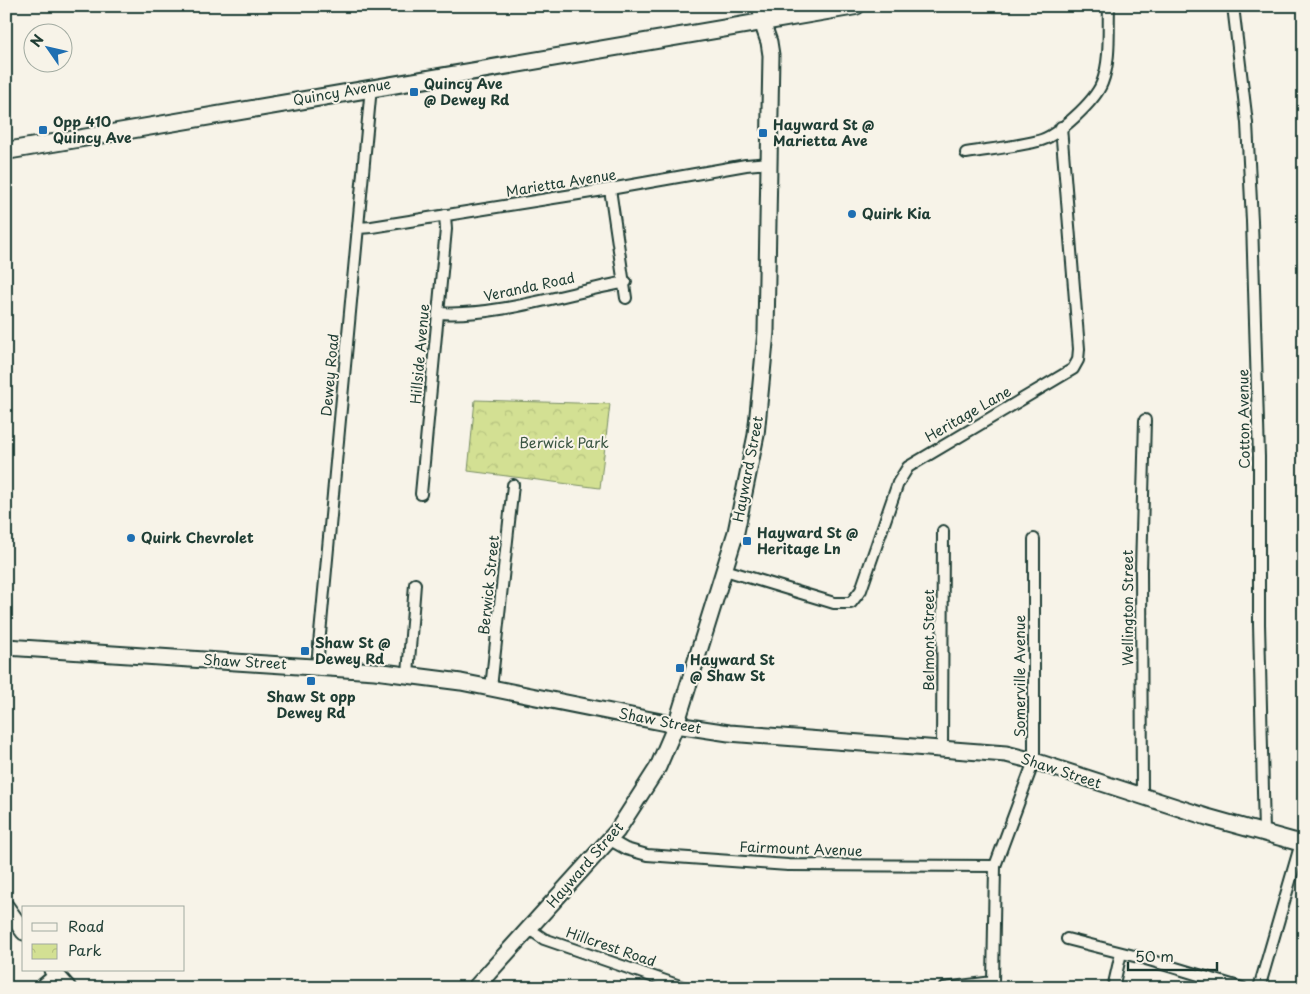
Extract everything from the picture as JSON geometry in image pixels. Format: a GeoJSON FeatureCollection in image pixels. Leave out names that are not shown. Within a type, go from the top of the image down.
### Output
{"type":"FeatureCollection","features":[{"type":"Feature","properties":{"kind":"main road","name":"Quincy Avenue"},"geometry":{"type":"LineString","coordinates":[[6,151],[371,87],[854,6]]}},
{"type":"Feature","properties":{"kind":"street"},"geometry":{"type":"LineString","coordinates":[[757,6],[762,22]]}},
{"type":"Feature","properties":{"kind":"street"},"geometry":{"type":"LineString","coordinates":[[966,153],[1040,141],[1061,127],[1089,103],[1102,83],[1106,64],[1109,6]]}},
{"type":"Feature","properties":{"kind":"street","name":"Cotton Avenue"},"geometry":{"type":"LineString","coordinates":[[1233,6],[1247,123],[1252,221],[1259,457],[1264,832]]}},
{"type":"Feature","properties":{"kind":"street","name":"Hayward Street"},"geometry":{"type":"LineString","coordinates":[[475,988],[610,840],[658,767],[676,725],[725,570],[749,476],[762,391],[766,332],[771,55],[770,42],[762,22]]}},
{"type":"Feature","properties":{"kind":"street","name":"Dewey Road"},"geometry":{"type":"LineString","coordinates":[[317,666],[371,87]]}},
{"type":"Feature","properties":{"kind":"street","name":"Heritage Lane"},"geometry":{"type":"LineString","coordinates":[[725,570],[834,603],[850,603],[861,590],[898,483],[908,467],[918,459],[1073,369],[1078,360],[1079,349],[1061,127]]}},
{"type":"Feature","properties":{"kind":"street","name":"Marietta Avenue"},"geometry":{"type":"LineString","coordinates":[[358,228],[610,189],[746,164],[769,163]]}},
{"type":"Feature","properties":{"kind":"street"},"geometry":{"type":"LineString","coordinates":[[610,189],[626,282],[626,298]]}},
{"type":"Feature","properties":{"kind":"street","name":"Hillside Avenue"},"geometry":{"type":"LineString","coordinates":[[421,494],[446,229],[444,216]]}},
{"type":"Feature","properties":{"kind":"street","name":"Veranda Road"},"geometry":{"type":"LineString","coordinates":[[438,313],[459,314],[486,310],[626,282]]}},
{"type":"Feature","properties":{"kind":"street","name":"Wellington Street"},"geometry":{"type":"LineString","coordinates":[[1142,796],[1141,570],[1145,420]]}},
{"type":"Feature","properties":{"kind":"street","name":"Berwick Street"},"geometry":{"type":"LineString","coordinates":[[491,688],[513,485]]}},
{"type":"Feature","properties":{"kind":"street","name":"Belmont Street"},"geometry":{"type":"LineString","coordinates":[[942,749],[944,531]]}},
{"type":"Feature","properties":{"kind":"street","name":"Somerville Avenue"},"geometry":{"type":"LineString","coordinates":[[944,988],[993,982],[995,866],[1034,761],[1034,539]]}},
{"type":"Feature","properties":{"kind":"street"},"geometry":{"type":"LineString","coordinates":[[408,674],[416,584]]}},
{"type":"Feature","properties":{"kind":"street","name":"Shaw Street"},"geometry":{"type":"LineString","coordinates":[[6,648],[317,666],[408,674],[491,688],[676,725],[729,733],[1006,754],[1302,844]]}},
{"type":"Feature","properties":{"kind":"street","name":"Fairmount Avenue"},"geometry":{"type":"LineString","coordinates":[[610,840],[626,849],[647,855],[788,865],[995,866]]}},
{"type":"Feature","properties":{"kind":"street"},"geometry":{"type":"LineString","coordinates":[[1259,988],[1302,844]]}},
{"type":"Feature","properties":{"kind":"street"},"geometry":{"type":"LineString","coordinates":[[6,907],[22,929]]}},
{"type":"Feature","properties":{"kind":"street","name":"Hillcrest Road"},"geometry":{"type":"LineString","coordinates":[[529,929],[544,939],[686,988]]}},
{"type":"Feature","properties":{"kind":"street"},"geometry":{"type":"LineString","coordinates":[[1067,939],[1242,988]]}},
{"type":"Feature","properties":{"kind":"street"},"geometry":{"type":"LineString","coordinates":[[1113,988],[1121,953]]}},
{"type":"Feature","properties":{"kind":"street"},"geometry":{"type":"LineString","coordinates":[[38,988],[53,972],[68,988]]}},
{"type":"Feature","properties":{"kind":"green space","name":"Berwick Park"},"geometry":{"type":"Polygon","coordinates":[[[475,400],[610,404],[600,488],[468,471],[475,400]]]}},
{"type":"Feature","properties":{"kind":"place","name":"Quincy Ave @ Dewey Rd"},"geometry":{"type":"Point","coordinates":[414,92]}},
{"type":"Feature","properties":{"kind":"place","name":"Opp 410 Quincy Ave"},"geometry":{"type":"Point","coordinates":[43,130]}},
{"type":"Feature","properties":{"kind":"place","name":"Hayward St @ Marietta Ave"},"geometry":{"type":"Point","coordinates":[763,133]}},
{"type":"Feature","properties":{"kind":"place","name":"Quirk Kia"},"geometry":{"type":"Point","coordinates":[852,214]}},
{"type":"Feature","properties":{"kind":"place","name":"Quirk Chevrolet"},"geometry":{"type":"Point","coordinates":[131,538]}},
{"type":"Feature","properties":{"kind":"place","name":"Hayward St @ Heritage Ln"},"geometry":{"type":"Point","coordinates":[747,541]}},
{"type":"Feature","properties":{"kind":"place","name":"Shaw St @ Dewey Rd"},"geometry":{"type":"Point","coordinates":[305,651]}},
{"type":"Feature","properties":{"kind":"place","name":"Hayward St @ Shaw St"},"geometry":{"type":"Point","coordinates":[680,668]}},
{"type":"Feature","properties":{"kind":"place","name":"Shaw St opp Dewey Rd"},"geometry":{"type":"Point","coordinates":[311,681]}}]}
